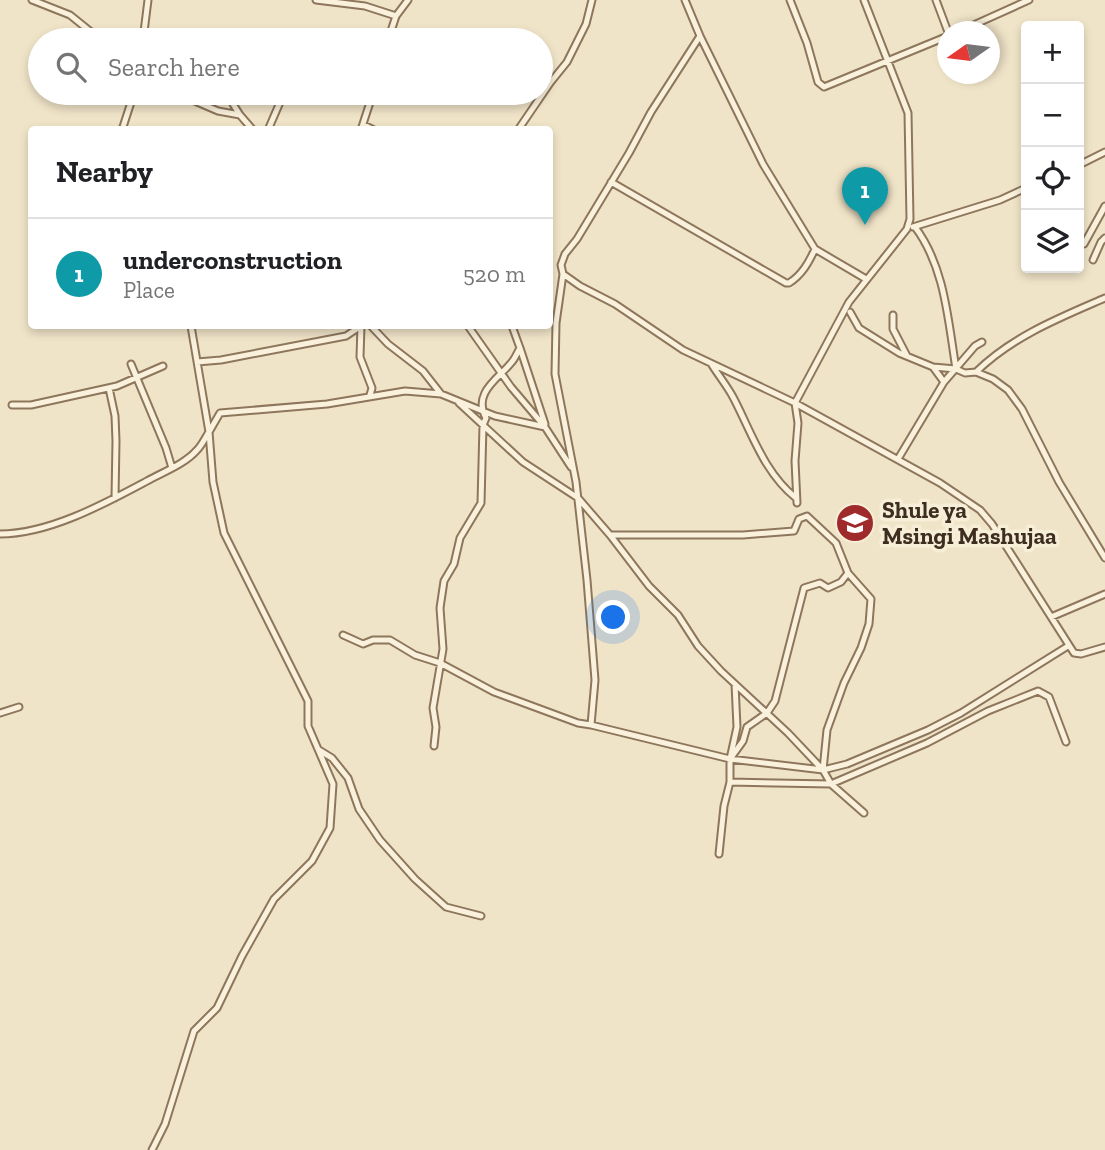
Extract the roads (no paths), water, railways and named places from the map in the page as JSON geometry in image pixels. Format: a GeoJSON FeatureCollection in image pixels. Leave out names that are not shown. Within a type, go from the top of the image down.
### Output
{"type":"FeatureCollection","features":[{"type":"Feature","properties":{"kind":"street"},"geometry":{"type":"LineString","coordinates":[[32,0],[70,15],[86,28]]}},
{"type":"Feature","properties":{"kind":"street"},"geometry":{"type":"LineString","coordinates":[[144,28],[148,0]]}},
{"type":"Feature","properties":{"kind":"street"},"geometry":{"type":"LineString","coordinates":[[316,0],[365,6],[396,16]]}},
{"type":"Feature","properties":{"kind":"street"},"geometry":{"type":"LineString","coordinates":[[392,28],[396,16],[408,0]]}},
{"type":"Feature","properties":{"kind":"street"},"geometry":{"type":"LineString","coordinates":[[553,78],[567,62],[586,24],[592,0]]}},
{"type":"Feature","properties":{"kind":"street"},"geometry":{"type":"LineString","coordinates":[[685,0],[763,164],[815,248],[866,279]]}},
{"type":"Feature","properties":{"kind":"street"},"geometry":{"type":"LineString","coordinates":[[790,0],[821,85],[827,86],[937,39]]}},
{"type":"Feature","properties":{"kind":"street"},"geometry":{"type":"LineString","coordinates":[[710,363],[733,397],[749,434],[784,489],[797,500],[798,423],[795,403],[849,302],[907,229],[910,219],[908,113],[864,0]]}},
{"type":"Feature","properties":{"kind":"street"},"geometry":{"type":"LineString","coordinates":[[936,0],[943,21]]}},
{"type":"Feature","properties":{"kind":"street"},"geometry":{"type":"LineString","coordinates":[[982,21],[1029,0]]}},
{"type":"Feature","properties":{"kind":"street"},"geometry":{"type":"LineString","coordinates":[[591,725],[594,668],[578,498],[555,374],[556,324],[564,274],[561,265],[565,254],[577,239],[651,112],[700,36]]}},
{"type":"Feature","properties":{"kind":"street"},"geometry":{"type":"LineString","coordinates":[[123,126],[130,105]]}},
{"type":"Feature","properties":{"kind":"street"},"geometry":{"type":"LineString","coordinates":[[202,105],[240,115]]}},
{"type":"Feature","properties":{"kind":"street"},"geometry":{"type":"LineString","coordinates":[[234,105],[250,126]]}},
{"type":"Feature","properties":{"kind":"street"},"geometry":{"type":"LineString","coordinates":[[270,126],[279,105]]}},
{"type":"Feature","properties":{"kind":"street"},"geometry":{"type":"LineString","coordinates":[[363,126],[369,105]]}},
{"type":"Feature","properties":{"kind":"street"},"geometry":{"type":"LineString","coordinates":[[521,126],[535,105]]}},
{"type":"Feature","properties":{"kind":"street"},"geometry":{"type":"LineString","coordinates":[[1084,162],[1105,152]]}},
{"type":"Feature","properties":{"kind":"street"},"geometry":{"type":"LineString","coordinates":[[611,182],[786,283],[798,277],[815,248]]}},
{"type":"Feature","properties":{"kind":"street"},"geometry":{"type":"LineString","coordinates":[[907,229],[1000,200],[1021,190]]}},
{"type":"Feature","properties":{"kind":"street"},"geometry":{"type":"LineString","coordinates":[[1084,244],[1105,206]]}},
{"type":"Feature","properties":{"kind":"street"},"geometry":{"type":"LineString","coordinates":[[915,227],[936,266],[956,369]]}},
{"type":"Feature","properties":{"kind":"street"},"geometry":{"type":"LineString","coordinates":[[1093,260],[1105,238]]}},
{"type":"Feature","properties":{"kind":"street"},"geometry":{"type":"LineString","coordinates":[[564,274],[683,349],[795,403],[898,458],[980,510],[1000,535],[1074,653],[1104,650]]}},
{"type":"Feature","properties":{"kind":"street"},"geometry":{"type":"LineString","coordinates":[[976,372],[1012,342],[1045,324],[1105,298]]}},
{"type":"Feature","properties":{"kind":"street"},"geometry":{"type":"LineString","coordinates":[[850,312],[859,328],[899,353],[933,367],[956,369],[965,373],[976,372],[993,379],[1007,390],[1022,409],[1059,482],[1105,558]]}},
{"type":"Feature","properties":{"kind":"street"},"geometry":{"type":"LineString","coordinates":[[894,314],[893,329],[907,356]]}},
{"type":"Feature","properties":{"kind":"street"},"geometry":{"type":"LineString","coordinates":[[152,1150],[165,1124],[194,1031],[217,1008],[274,899],[312,861],[330,828],[333,784],[308,726],[308,701],[224,533],[213,482],[209,432],[192,329]]}},
{"type":"Feature","properties":{"kind":"street"},"geometry":{"type":"LineString","coordinates":[[197,362],[221,360],[346,336],[356,329]]}},
{"type":"Feature","properties":{"kind":"street"},"geometry":{"type":"LineString","coordinates":[[361,329],[360,357],[372,388],[370,395]]}},
{"type":"Feature","properties":{"kind":"street"},"geometry":{"type":"LineString","coordinates":[[374,329],[388,344],[423,371],[441,394]]}},
{"type":"Feature","properties":{"kind":"street"},"geometry":{"type":"LineString","coordinates":[[470,329],[545,427],[573,470]]}},
{"type":"Feature","properties":{"kind":"street"},"geometry":{"type":"LineString","coordinates":[[513,329],[545,427]]}},
{"type":"Feature","properties":{"kind":"street"},"geometry":{"type":"LineString","coordinates":[[898,458],[944,382],[975,346],[982,342]]}},
{"type":"Feature","properties":{"kind":"street"},"geometry":{"type":"LineString","coordinates":[[434,746],[436,727],[433,708],[443,649],[440,608],[444,581],[454,564],[460,538],[481,503],[483,425],[486,418],[483,412],[488,385],[511,363],[520,348]]}},
{"type":"Feature","properties":{"kind":"street"},"geometry":{"type":"LineString","coordinates":[[131,364],[172,468]]}},
{"type":"Feature","properties":{"kind":"street"},"geometry":{"type":"LineString","coordinates":[[12,405],[30,405],[109,388],[138,379],[163,366]]}},
{"type":"Feature","properties":{"kind":"street"},"geometry":{"type":"LineString","coordinates":[[933,367],[944,382]]}},
{"type":"Feature","properties":{"kind":"street"},"geometry":{"type":"LineString","coordinates":[[109,388],[117,441],[115,498]]}},
{"type":"Feature","properties":{"kind":"street"},"geometry":{"type":"LineString","coordinates":[[0,534],[13,534],[65,520],[172,468],[196,452],[220,413],[327,404],[405,391],[441,394],[483,412],[545,427]]}},
{"type":"Feature","properties":{"kind":"street"},"geometry":{"type":"LineString","coordinates":[[457,401],[523,462],[578,498],[649,586],[678,615],[698,646],[788,733],[822,770],[831,784],[864,813]]}},
{"type":"Feature","properties":{"kind":"street"},"geometry":{"type":"LineString","coordinates":[[610,535],[743,535],[794,531],[799,519],[807,516],[836,543],[848,573],[871,599],[869,624],[861,649],[844,683],[827,730],[822,770]]}},
{"type":"Feature","properties":{"kind":"street"},"geometry":{"type":"LineString","coordinates":[[730,759],[743,741],[747,727],[767,713],[775,701],[804,588],[820,583],[828,588],[841,583],[848,573]]}},
{"type":"Feature","properties":{"kind":"street"},"geometry":{"type":"LineString","coordinates":[[1051,617],[1105,594]]}},
{"type":"Feature","properties":{"kind":"street"},"geometry":{"type":"LineString","coordinates":[[343,635],[363,644],[373,640],[390,640],[494,692],[578,723],[730,759],[822,770],[848,764],[928,730],[961,713],[1068,646]]}},
{"type":"Feature","properties":{"kind":"street"},"geometry":{"type":"LineString","coordinates":[[719,854],[724,806],[730,782],[730,759],[737,727],[735,684]]}},
{"type":"Feature","properties":{"kind":"street"},"geometry":{"type":"LineString","coordinates":[[730,782],[831,784],[926,743],[988,711],[1038,691],[1049,697],[1066,742]]}},
{"type":"Feature","properties":{"kind":"street"},"geometry":{"type":"LineString","coordinates":[[0,713],[19,707]]}},
{"type":"Feature","properties":{"kind":"street"},"geometry":{"type":"LineString","coordinates":[[317,749],[332,758],[348,778],[359,808],[380,840],[415,879],[446,907],[481,916]]}},
{"type":"Feature","properties":{"kind":"place","name":"underconstruction"},"geometry":{"type":"Point","coordinates":[865,225]}},
{"type":"Feature","properties":{"kind":"place","name":"Shule ya Msingi Mashujaa"},"geometry":{"type":"Point","coordinates":[855,523]}}]}
